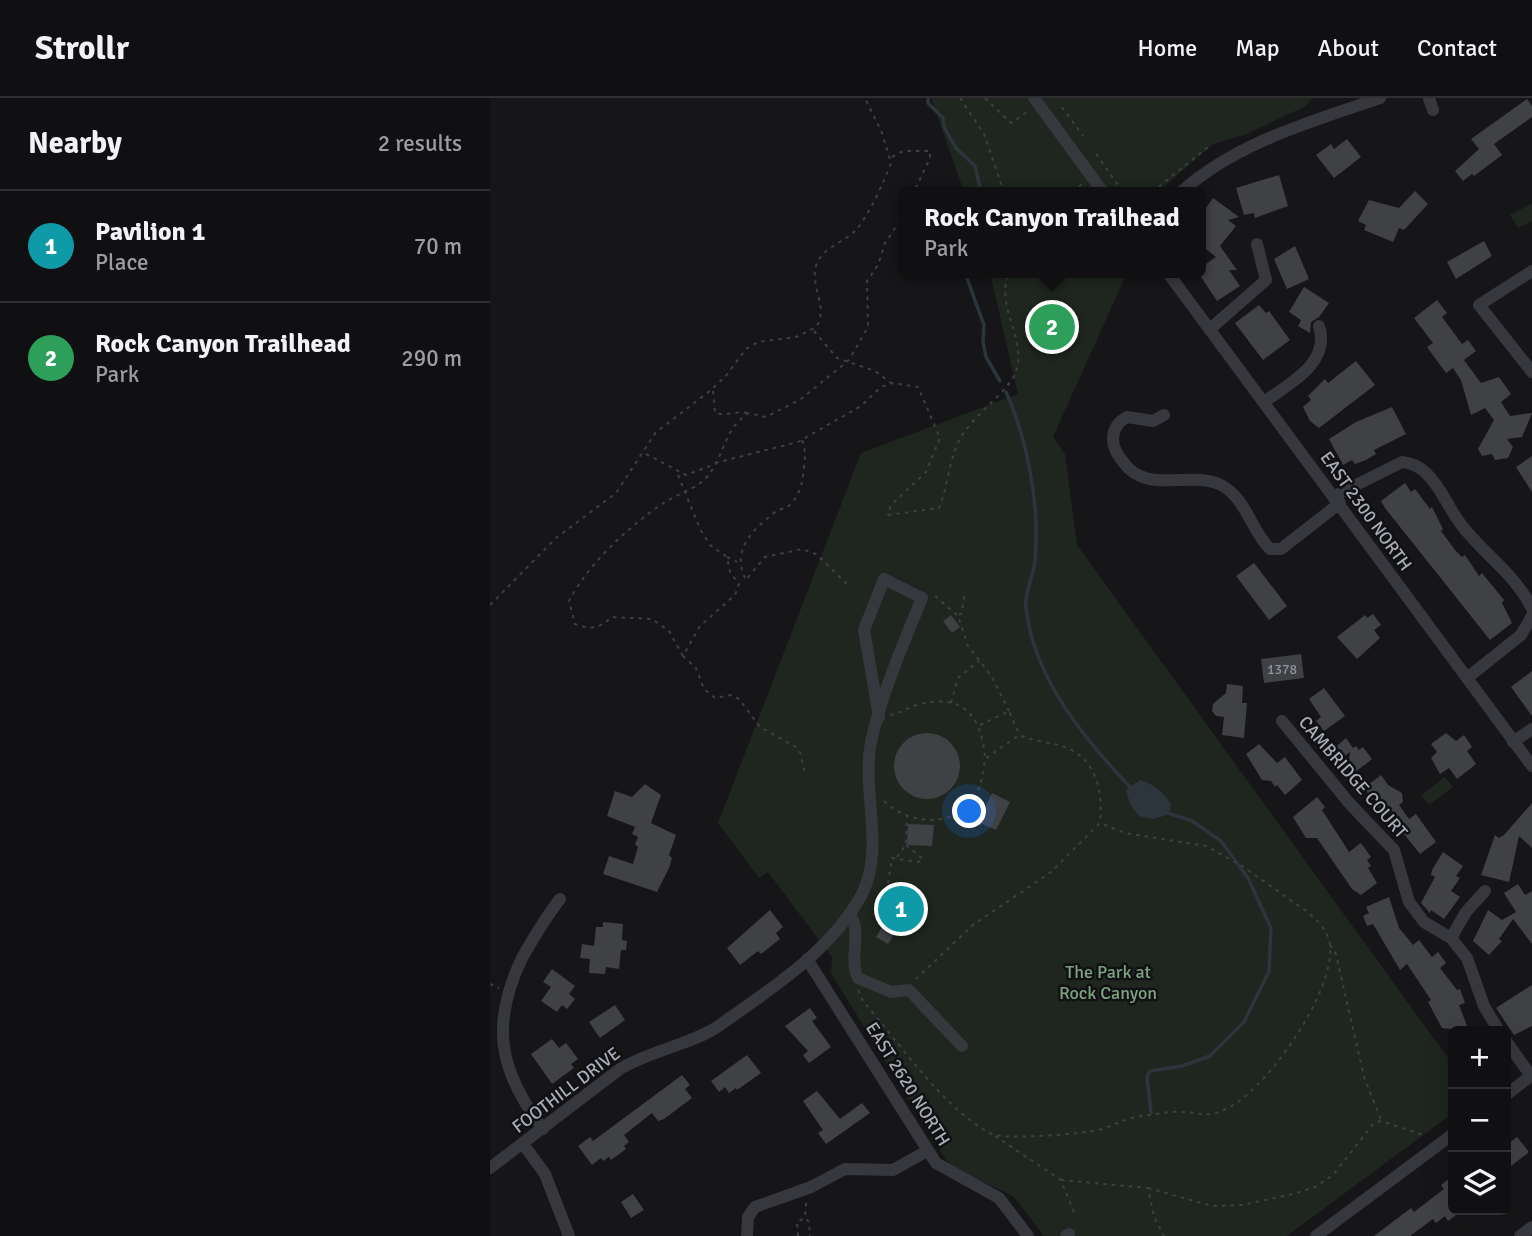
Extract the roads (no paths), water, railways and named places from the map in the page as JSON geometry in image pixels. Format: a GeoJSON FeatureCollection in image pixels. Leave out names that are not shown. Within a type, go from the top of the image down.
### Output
{"type":"FeatureCollection","features":[{"type":"Feature","properties":{"kind":"street"},"geometry":{"type":"LineString","coordinates":[[1188,187],[1261,141],[1380,98]]}},
{"type":"Feature","properties":{"kind":"street"},"geometry":{"type":"LineString","coordinates":[[1035,105],[1106,187]]}},
{"type":"Feature","properties":{"kind":"street"},"geometry":{"type":"LineString","coordinates":[[1210,329],[1266,280],[1257,244]]}},
{"type":"Feature","properties":{"kind":"street"},"geometry":{"type":"LineString","coordinates":[[1532,271],[1479,305],[1532,372]]}},
{"type":"Feature","properties":{"kind":"street","name":"EAST 2300 NORTH"},"geometry":{"type":"LineString","coordinates":[[1173,278],[1532,766]]}},
{"type":"Feature","properties":{"kind":"street"},"geometry":{"type":"LineString","coordinates":[[1264,402],[1314,362],[1322,345],[1319,326]]}},
{"type":"Feature","properties":{"kind":"street"},"geometry":{"type":"LineString","coordinates":[[1164,415],[1153,421],[1127,417],[1117,425],[1114,444],[1126,467],[1153,481],[1209,481],[1223,486],[1247,512],[1270,548],[1281,549],[1337,500],[1402,462],[1419,467],[1435,483],[1469,534],[1518,584],[1532,609]]}},
{"type":"Feature","properties":{"kind":"street","name":"FOOTHILL DRIVE"},"geometry":{"type":"LineString","coordinates":[[490,1168],[620,1069],[641,1056],[713,1029],[807,959],[849,914],[862,894],[869,872],[870,750],[885,716],[922,598],[884,579],[864,630],[885,716]]}},
{"type":"Feature","properties":{"kind":"street"},"geometry":{"type":"LineString","coordinates":[[1467,678],[1521,635],[1532,616]]}},
{"type":"Feature","properties":{"kind":"street","name":"CAMBRIDGE COURT"},"geometry":{"type":"LineString","coordinates":[[1282,721],[1350,804],[1394,850],[1409,902],[1424,922],[1451,938],[1467,957],[1485,1006],[1496,1026]]}},
{"type":"Feature","properties":{"kind":"street"},"geometry":{"type":"LineString","coordinates":[[1513,742],[1532,729]]}},
{"type":"Feature","properties":{"kind":"street"},"geometry":{"type":"LineString","coordinates":[[1451,938],[1466,912],[1485,891]]}},
{"type":"Feature","properties":{"kind":"street"},"geometry":{"type":"LineString","coordinates":[[543,1129],[512,1082],[503,1053],[502,1014],[508,986],[542,920],[560,899]]}},
{"type":"Feature","properties":{"kind":"street"},"geometry":{"type":"LineString","coordinates":[[849,914],[854,920],[854,970],[860,979],[891,992],[906,989],[962,1046]]}},
{"type":"Feature","properties":{"kind":"street","name":"EAST 2620 NORTH"},"geometry":{"type":"LineString","coordinates":[[807,959],[905,1110],[936,1163],[999,1198],[1028,1236]]}},
{"type":"Feature","properties":{"kind":"street"},"geometry":{"type":"LineString","coordinates":[[1511,1048],[1531,1075],[1511,1091]]}},
{"type":"Feature","properties":{"kind":"street"},"geometry":{"type":"LineString","coordinates":[[1316,1236],[1448,1138]]}},
{"type":"Feature","properties":{"kind":"street"},"geometry":{"type":"LineString","coordinates":[[523,1144],[545,1174],[569,1236]]}},
{"type":"Feature","properties":{"kind":"street"},"geometry":{"type":"LineString","coordinates":[[747,1236],[750,1210],[808,1188],[845,1169],[903,1167],[927,1151]]}},
{"type":"Feature","properties":{"kind":"street"},"geometry":{"type":"LineString","coordinates":[[1520,1236],[1532,1227]]}},
{"type":"Feature","properties":{"kind":"waterway"},"geometry":{"type":"LineString","coordinates":[[928,98],[928,103],[943,118],[944,127],[956,148],[975,166],[980,187]]}},
{"type":"Feature","properties":{"kind":"waterway"},"geometry":{"type":"LineString","coordinates":[[967,278],[984,325],[986,357],[1000,381]]}},
{"type":"Feature","properties":{"kind":"waterway"},"geometry":{"type":"LineString","coordinates":[[1006,392],[1021,431],[1034,496],[1035,560],[1026,602],[1031,634],[1039,659],[1064,707],[1097,750],[1133,790]]}},
{"type":"Feature","properties":{"kind":"waterway"},"geometry":{"type":"LineString","coordinates":[[1151,1113],[1147,1077],[1150,1071],[1182,1066],[1210,1056],[1244,1022],[1269,971],[1271,928],[1248,878],[1221,841],[1192,821],[1168,813]]}},
{"type":"Feature","properties":{"kind":"place","name":"Rock Canyon Trailhead"},"geometry":{"type":"Point","coordinates":[1052,327]}},
{"type":"Feature","properties":{"kind":"place","name":"Pavilion 1"},"geometry":{"type":"Point","coordinates":[901,909]}},
{"type":"Feature","properties":{"kind":"park label","name":"The Park at Rock Canyon"},"geometry":{"type":"Point","coordinates":[1108,982]}}]}
